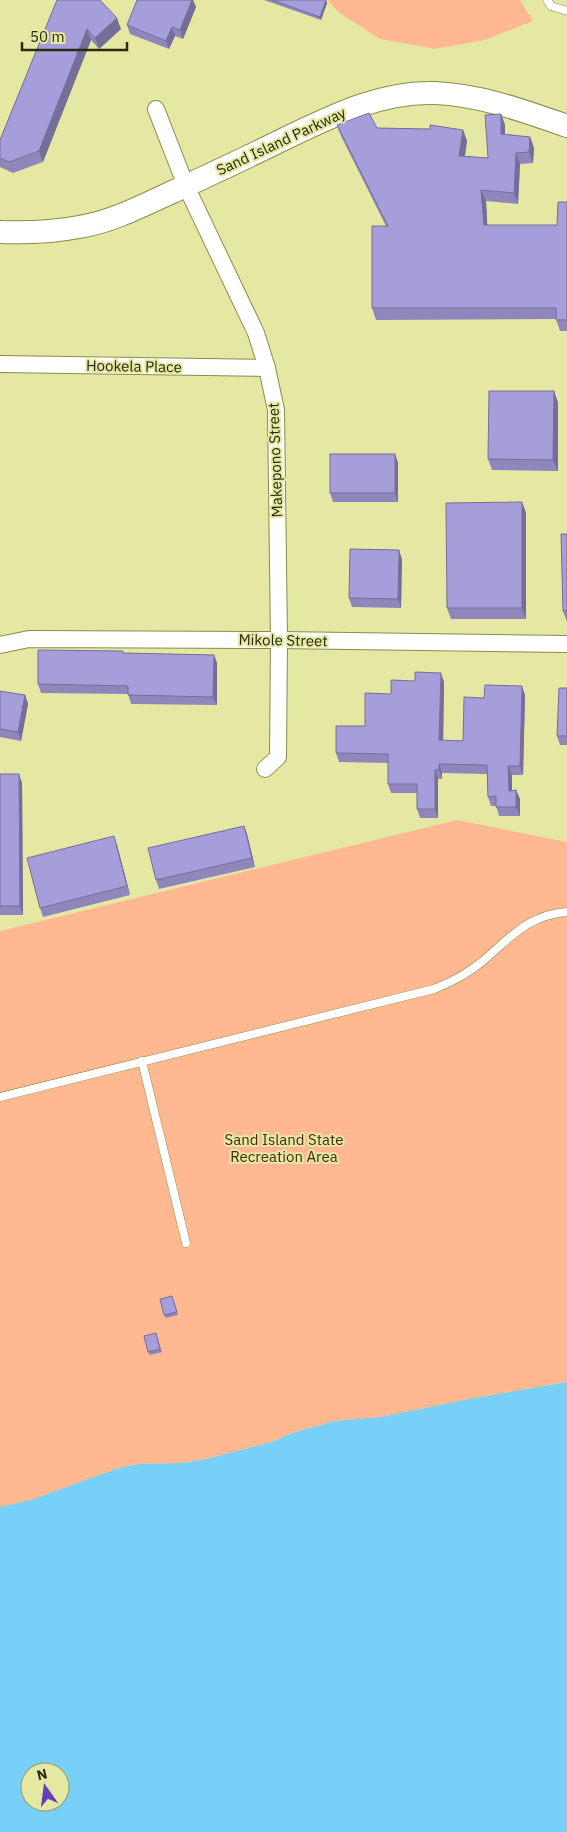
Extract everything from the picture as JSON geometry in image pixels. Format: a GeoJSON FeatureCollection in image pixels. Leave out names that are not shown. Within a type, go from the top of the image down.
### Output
{"type":"FeatureCollection","features":[{"type":"Feature","properties":{"kind":"street","name":"Sand Island Parkway"},"geometry":{"type":"LineString","coordinates":[[0,232],[35,233],[81,227],[128,212],[327,119],[361,105],[397,96],[434,93],[470,96],[506,105],[567,126]]}},
{"type":"Feature","properties":{"kind":"street","name":"Makepono Street"},"geometry":{"type":"LineString","coordinates":[[156,109],[186,186],[256,333],[268,368],[276,410],[279,640],[278,757],[265,769]]}},
{"type":"Feature","properties":{"kind":"street","name":"Hookela Place"},"geometry":{"type":"LineString","coordinates":[[0,364],[268,368]]}},
{"type":"Feature","properties":{"kind":"street","name":"Mikole Street"},"geometry":{"type":"LineString","coordinates":[[0,645],[29,639],[567,644]]}},
{"type":"Feature","properties":{"kind":"lane"},"geometry":{"type":"LineString","coordinates":[[547,0],[551,6],[567,11]]}},
{"type":"Feature","properties":{"kind":"lane"},"geometry":{"type":"LineString","coordinates":[[0,1097],[434,989],[459,978],[472,969],[510,936],[530,922],[551,914],[567,912]]}},
{"type":"Feature","properties":{"kind":"lane"},"geometry":{"type":"LineString","coordinates":[[142,1061],[186,1243]]}},
{"type":"Feature","properties":{"kind":"green space"},"geometry":{"type":"Polygon","coordinates":[[[328,0],[520,0],[533,21],[485,40],[435,49],[380,39],[338,12],[328,0]]]}},
{"type":"Feature","properties":{"kind":"green space","name":"Sand Island State Recreation Area"},"geometry":{"type":"Polygon","coordinates":[[[457,820],[567,842],[567,1382],[381,1417],[335,1421],[292,1433],[272,1442],[206,1459],[184,1463],[138,1464],[116,1469],[31,1500],[0,1507],[0,931],[457,820]]]}},
{"type":"Feature","properties":{"kind":"water"},"geometry":{"type":"Polygon","coordinates":[[[567,1382],[567,1832],[0,1832],[0,1507],[31,1500],[116,1469],[138,1464],[184,1463],[206,1459],[272,1442],[292,1433],[335,1421],[381,1417],[567,1382]]]}},
{"type":"Feature","properties":{"kind":"building"},"geometry":{"type":"Polygon","coordinates":[[[57,0],[100,0],[117,18],[95,38],[87,29],[39,151],[9,162],[0,158],[0,140],[57,0]]]}},
{"type":"Feature","properties":{"kind":"building"},"geometry":{"type":"Polygon","coordinates":[[[137,0],[192,0],[180,30],[172,27],[166,41],[127,25],[137,0]]]}},
{"type":"Feature","properties":{"kind":"building"},"geometry":{"type":"Polygon","coordinates":[[[272,0],[326,0],[320,17],[272,0]]]}},
{"type":"Feature","properties":{"kind":"building"},"geometry":{"type":"Polygon","coordinates":[[[369,113],[377,128],[430,129],[430,125],[463,130],[459,156],[488,158],[485,115],[501,114],[501,134],[530,137],[529,152],[516,153],[514,193],[481,190],[484,225],[557,225],[558,202],[567,202],[567,320],[556,320],[556,308],[372,308],[372,226],[388,226],[337,125],[369,113]]]}},
{"type":"Feature","properties":{"kind":"building"},"geometry":{"type":"Polygon","coordinates":[[[489,391],[554,391],[553,460],[488,459],[489,391]]]}},
{"type":"Feature","properties":{"kind":"building"},"geometry":{"type":"Polygon","coordinates":[[[330,454],[395,454],[395,493],[330,493],[330,454]]]}},
{"type":"Feature","properties":{"kind":"building"},"geometry":{"type":"Polygon","coordinates":[[[522,502],[522,608],[447,608],[446,503],[522,502]]]}},
{"type":"Feature","properties":{"kind":"building"},"geometry":{"type":"Polygon","coordinates":[[[561,534],[567,534],[567,611],[563,611],[561,534]]]}},
{"type":"Feature","properties":{"kind":"building"},"geometry":{"type":"Polygon","coordinates":[[[350,549],[399,550],[398,599],[349,598],[350,549]]]}},
{"type":"Feature","properties":{"kind":"building"},"geometry":{"type":"Polygon","coordinates":[[[38,650],[214,655],[213,697],[128,695],[128,686],[38,684],[38,650]]]}},
{"type":"Feature","properties":{"kind":"building"},"geometry":{"type":"Polygon","coordinates":[[[415,672],[441,673],[439,740],[463,741],[464,697],[484,698],[485,685],[522,686],[520,766],[508,766],[509,791],[516,790],[516,807],[496,807],[496,796],[488,797],[487,765],[439,764],[439,770],[435,770],[435,809],[417,809],[417,784],[388,784],[388,754],[336,753],[336,726],[365,726],[365,693],[391,694],[391,680],[415,681],[415,672]]]}},
{"type":"Feature","properties":{"kind":"building"},"geometry":{"type":"Polygon","coordinates":[[[559,688],[567,688],[567,736],[557,736],[559,688]]]}},
{"type":"Feature","properties":{"kind":"building"},"geometry":{"type":"Polygon","coordinates":[[[0,691],[25,695],[18,732],[0,729],[0,691]]]}},
{"type":"Feature","properties":{"kind":"building"},"geometry":{"type":"Polygon","coordinates":[[[0,774],[19,774],[20,906],[0,906],[0,774]]]}},
{"type":"Feature","properties":{"kind":"building"},"geometry":{"type":"Polygon","coordinates":[[[244,826],[252,858],[156,880],[148,848],[244,826]]]}},
{"type":"Feature","properties":{"kind":"building"},"geometry":{"type":"Polygon","coordinates":[[[114,836],[127,886],[40,908],[27,858],[114,836]]]}},
{"type":"Feature","properties":{"kind":"building"},"geometry":{"type":"Polygon","coordinates":[[[172,1296],[177,1312],[164,1315],[160,1299],[172,1296]]]}},
{"type":"Feature","properties":{"kind":"building"},"geometry":{"type":"Polygon","coordinates":[[[156,1333],[160,1349],[148,1352],[144,1336],[156,1333]]]}}]}
